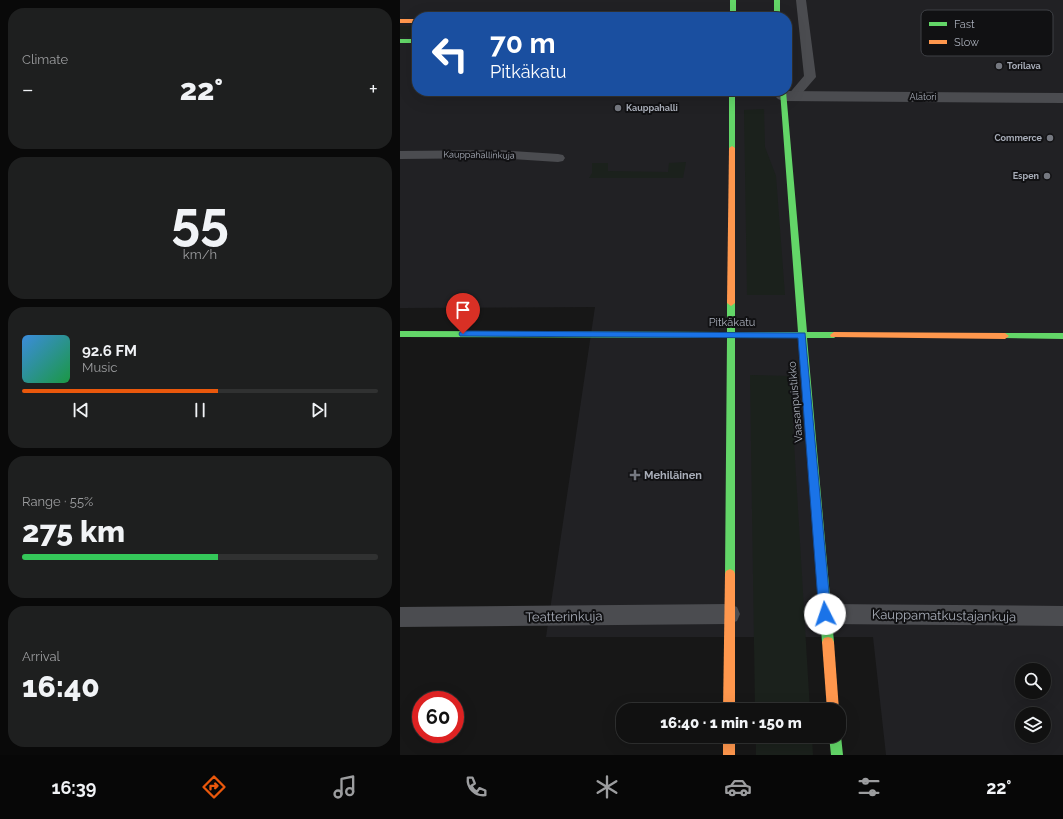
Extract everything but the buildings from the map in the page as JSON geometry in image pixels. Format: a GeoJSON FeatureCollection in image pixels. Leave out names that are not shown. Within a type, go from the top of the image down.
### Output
{"type":"FeatureCollection","features":[{"type":"Feature","properties":{"kind":"main road"},"geometry":{"type":"LineString","coordinates":[[733,0],[733,12]]}},
{"type":"Feature","properties":{"kind":"main road"},"geometry":{"type":"LineString","coordinates":[[776,0],[777,12]]}},
{"type":"Feature","properties":{"kind":"main road"},"geometry":{"type":"LineString","coordinates":[[400,21],[412,21]]}},
{"type":"Feature","properties":{"kind":"main road"},"geometry":{"type":"LineString","coordinates":[[400,41],[412,41]]}},
{"type":"Feature","properties":{"kind":"main road"},"geometry":{"type":"LineString","coordinates":[[729,703],[732,96]]}},
{"type":"Feature","properties":{"kind":"main road","name":"Vaasanpuistikko"},"geometry":{"type":"LineString","coordinates":[[786,97],[802,335],[832,703]]}},
{"type":"Feature","properties":{"kind":"main road","name":"Pitkäkatu"},"geometry":{"type":"LineString","coordinates":[[400,334],[1063,336]]}},
{"type":"Feature","properties":{"kind":"main road"},"geometry":{"type":"LineString","coordinates":[[729,743],[729,755]]}},
{"type":"Feature","properties":{"kind":"main road"},"geometry":{"type":"LineString","coordinates":[[836,743],[837,755]]}},
{"type":"Feature","properties":{"kind":"street","name":"Alatori"},"geometry":{"type":"LineString","coordinates":[[786,97],[1063,98]]}},
{"type":"Feature","properties":{"kind":"lane"},"geometry":{"type":"LineString","coordinates":[[792,92],[810,77],[801,0]]}},
{"type":"Feature","properties":{"kind":"lane","name":"Kauppahallinkuja"},"geometry":{"type":"LineString","coordinates":[[400,155],[498,154],[558,158]]}},
{"type":"Feature","properties":{"kind":"lane","name":"Teatterinkuja"},"geometry":{"type":"LineString","coordinates":[[400,617],[729,614]]}},
{"type":"Feature","properties":{"kind":"lane","name":"Kauppamatkustajankuja"},"geometry":{"type":"LineString","coordinates":[[825,614],[1063,616]]}},
{"type":"Feature","properties":{"kind":"shaded area"},"geometry":{"type":"Polygon","coordinates":[[[400,0],[1063,0],[1063,755],[886,755],[873,637],[546,637],[595,307],[400,308],[400,0]]]}},
{"type":"Feature","properties":{"kind":"shaded area"},"geometry":{"type":"Polygon","coordinates":[[[400,26],[412,26],[412,37],[400,37],[400,26]]]}},
{"type":"Feature","properties":{"kind":"shaded area"},"geometry":{"type":"Polygon","coordinates":[[[764,109],[765,147],[776,176],[785,295],[747,295],[744,110],[764,109]]]}},
{"type":"Feature","properties":{"kind":"shaded area"},"geometry":{"type":"Polygon","coordinates":[[[686,162],[683,178],[589,178],[592,173],[592,163],[608,163],[608,171],[668,172],[669,163],[686,162]]]}},
{"type":"Feature","properties":{"kind":"shaded area"},"geometry":{"type":"Polygon","coordinates":[[[750,375],[790,376],[810,703],[755,703],[750,375]]]}},
{"type":"Feature","properties":{"kind":"shaded area"},"geometry":{"type":"Polygon","coordinates":[[[756,743],[812,743],[813,755],[756,755],[756,743]]]}},
{"type":"Feature","properties":{"kind":"traffic: fast"},"geometry":{"type":"LineString","coordinates":[[733,0],[733,12]]}},
{"type":"Feature","properties":{"kind":"traffic: fast"},"geometry":{"type":"LineString","coordinates":[[777,0],[777,12]]}},
{"type":"Feature","properties":{"kind":"traffic: fast"},"geometry":{"type":"LineString","coordinates":[[400,41],[412,41]]}},
{"type":"Feature","properties":{"kind":"traffic: fast"},"geometry":{"type":"LineString","coordinates":[[732,96],[732,148]]}},
{"type":"Feature","properties":{"kind":"traffic: fast"},"geometry":{"type":"LineString","coordinates":[[783,96],[828,642]]}},
{"type":"Feature","properties":{"kind":"traffic: fast"},"geometry":{"type":"LineString","coordinates":[[730,574],[731,303]]}},
{"type":"Feature","properties":{"kind":"traffic: fast"},"geometry":{"type":"LineString","coordinates":[[400,334],[834,335]]}},
{"type":"Feature","properties":{"kind":"traffic: fast"},"geometry":{"type":"LineString","coordinates":[[1005,336],[1063,336]]}},
{"type":"Feature","properties":{"kind":"traffic: fast"},"geometry":{"type":"LineString","coordinates":[[836,743],[837,755]]}},
{"type":"Feature","properties":{"kind":"traffic: slow"},"geometry":{"type":"LineString","coordinates":[[400,21],[412,21]]}},
{"type":"Feature","properties":{"kind":"traffic: slow"},"geometry":{"type":"LineString","coordinates":[[731,303],[732,148]]}},
{"type":"Feature","properties":{"kind":"traffic: slow"},"geometry":{"type":"LineString","coordinates":[[834,335],[1005,336]]}},
{"type":"Feature","properties":{"kind":"traffic: slow"},"geometry":{"type":"LineString","coordinates":[[729,703],[730,574]]}},
{"type":"Feature","properties":{"kind":"traffic: slow"},"geometry":{"type":"LineString","coordinates":[[828,642],[832,703]]}},
{"type":"Feature","properties":{"kind":"traffic: slow"},"geometry":{"type":"LineString","coordinates":[[729,743],[729,755]]}},
{"type":"Feature","properties":{"kind":"place","name":"Torilava"},"geometry":{"type":"Point","coordinates":[999,66]}},
{"type":"Feature","properties":{"kind":"place","name":"Kauppahalli"},"geometry":{"type":"Point","coordinates":[618,108]}},
{"type":"Feature","properties":{"kind":"place","name":"Commerce"},"geometry":{"type":"Point","coordinates":[1050,138]}},
{"type":"Feature","properties":{"kind":"place","name":"Espen"},"geometry":{"type":"Point","coordinates":[1047,176]}},
{"type":"Feature","properties":{"kind":"place","name":"Mehiläinen"},"geometry":{"type":"Point","coordinates":[635,475]}},
{"type":"Feature","properties":{"kind":"route"},"geometry":{"type":"LineString","coordinates":[[463,334],[802,335],[825,614]]}}]}
